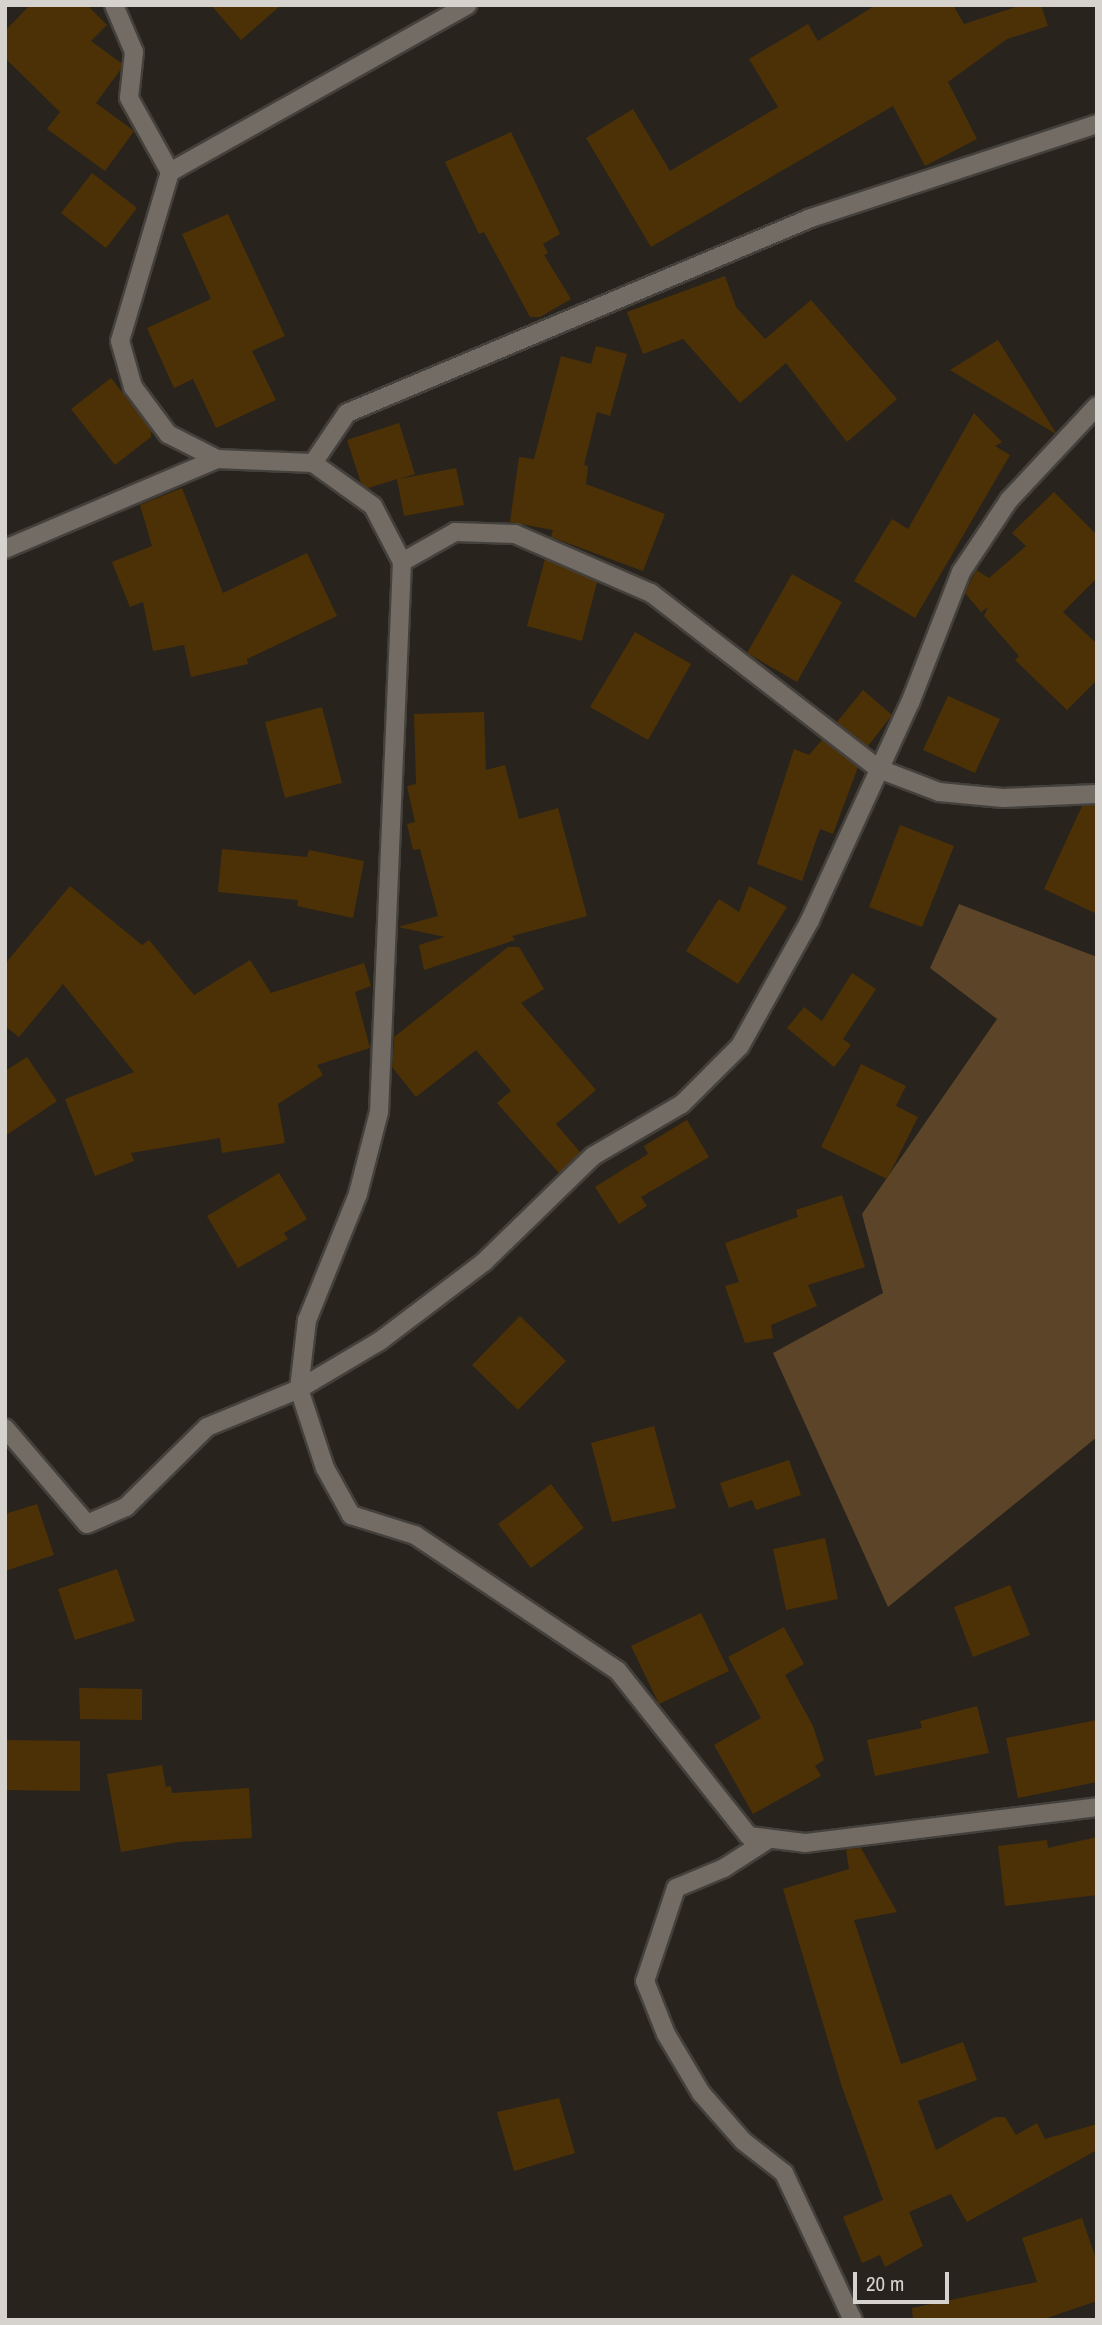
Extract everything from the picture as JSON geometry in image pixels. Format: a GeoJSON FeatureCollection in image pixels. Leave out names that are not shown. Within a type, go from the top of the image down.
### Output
{"type":"FeatureCollection","features":[{"type":"Feature","properties":{"kind":"street"},"geometry":{"type":"LineString","coordinates":[[114,5],[134,52],[129,98],[170,172]]}},
{"type":"Feature","properties":{"kind":"street"},"geometry":{"type":"LineString","coordinates":[[467,5],[170,172],[120,341],[133,387],[167,434],[217,459],[313,463],[373,506],[401,562],[379,1112],[358,1194],[307,1320],[299,1389],[325,1468],[352,1515],[415,1535],[618,1671],[749,1836],[805,1843],[1097,1807]]}},
{"type":"Feature","properties":{"kind":"street"},"geometry":{"type":"LineString","coordinates":[[313,463],[347,413],[811,218],[1097,124]]}},
{"type":"Feature","properties":{"kind":"street"},"geometry":{"type":"LineString","coordinates":[[5,1428],[87,1524],[126,1507],[207,1427],[299,1389],[380,1341],[485,1262],[593,1156],[682,1104],[740,1046],[810,920],[879,769],[961,572],[1009,500],[1097,406]]}},
{"type":"Feature","properties":{"kind":"street"},"geometry":{"type":"LineString","coordinates":[[5,549],[217,459]]}},
{"type":"Feature","properties":{"kind":"street"},"geometry":{"type":"LineString","coordinates":[[401,562],[455,531],[515,534],[651,593],[879,769],[939,792],[1003,798],[1097,794]]}},
{"type":"Feature","properties":{"kind":"street"},"geometry":{"type":"LineString","coordinates":[[769,1839],[724,1868],[676,1888],[645,1981],[666,2034],[701,2094],[743,2141],[783,2173],[853,2320]]}},
{"type":"Feature","properties":{"kind":"shaded area"},"geometry":{"type":"Polygon","coordinates":[[[959,904],[1097,957],[1097,1437],[888,1607],[773,1353],[883,1293],[862,1214],[997,1019],[930,968],[959,904]]]}},
{"type":"Feature","properties":{"kind":"building"},"geometry":{"type":"Polygon","coordinates":[[[30,5],[87,5],[107,25],[91,41],[121,63],[121,69],[96,103],[134,131],[105,171],[47,129],[60,112],[5,58],[5,31],[30,5]]]}},
{"type":"Feature","properties":{"kind":"building"},"geometry":{"type":"Polygon","coordinates":[[[211,5],[281,5],[241,40],[211,5]]]}},
{"type":"Feature","properties":{"kind":"building"},"geometry":{"type":"Polygon","coordinates":[[[876,5],[953,5],[964,24],[1022,5],[1041,5],[1048,26],[1007,39],[948,82],[977,139],[925,166],[893,106],[651,247],[586,138],[633,109],[670,171],[778,107],[749,59],[808,24],[818,41],[876,5]]]}},
{"type":"Feature","properties":{"kind":"building"},"geometry":{"type":"Polygon","coordinates":[[[511,132],[560,234],[543,244],[548,253],[544,255],[571,299],[540,317],[530,317],[484,232],[479,234],[445,162],[511,132]]]}},
{"type":"Feature","properties":{"kind":"building"},"geometry":{"type":"Polygon","coordinates":[[[92,173],[137,208],[106,248],[61,213],[92,173]]]}},
{"type":"Feature","properties":{"kind":"building"},"geometry":{"type":"Polygon","coordinates":[[[228,214],[285,336],[252,351],[276,400],[216,428],[193,379],[174,388],[147,328],[211,299],[182,234],[228,214]]]}},
{"type":"Feature","properties":{"kind":"building"},"geometry":{"type":"Polygon","coordinates":[[[725,276],[736,307],[765,339],[811,300],[897,399],[847,442],[786,363],[740,403],[683,339],[643,354],[627,312],[725,276]]]}},
{"type":"Feature","properties":{"kind":"building"},"geometry":{"type":"Polygon","coordinates":[[[998,340],[1056,433],[1056,434],[950,370],[998,340]]]}},
{"type":"Feature","properties":{"kind":"building"},"geometry":{"type":"Polygon","coordinates":[[[596,346],[627,354],[610,416],[597,412],[584,465],[588,466],[586,484],[665,514],[643,571],[551,537],[553,530],[510,522],[519,457],[534,459],[561,356],[591,364],[596,346]]]}},
{"type":"Feature","properties":{"kind":"building"},"geometry":{"type":"Polygon","coordinates":[[[111,378],[151,430],[151,437],[115,465],[71,409],[111,378]]]}},
{"type":"Feature","properties":{"kind":"building"},"geometry":{"type":"Polygon","coordinates":[[[974,413],[1002,442],[995,446],[1010,455],[915,618],[854,581],[892,519],[908,529],[974,413]]]}},
{"type":"Feature","properties":{"kind":"building"},"geometry":{"type":"Polygon","coordinates":[[[399,423],[415,474],[399,479],[456,468],[464,505],[404,516],[397,479],[368,488],[361,483],[347,440],[399,423]]]}},
{"type":"Feature","properties":{"kind":"building"},"geometry":{"type":"Polygon","coordinates":[[[182,488],[223,593],[307,553],[337,616],[247,659],[248,664],[191,677],[184,645],[153,651],[143,602],[130,607],[112,562],[152,546],[140,505],[182,488]]]}},
{"type":"Feature","properties":{"kind":"building"},"geometry":{"type":"Polygon","coordinates":[[[1054,492],[1097,535],[1097,578],[1063,612],[1097,644],[1097,680],[1067,710],[1015,660],[1019,656],[984,616],[988,607],[981,612],[965,593],[976,570],[989,578],[1026,546],[1012,533],[1054,492]]]}},
{"type":"Feature","properties":{"kind":"building"},"geometry":{"type":"Polygon","coordinates":[[[545,559],[597,582],[582,641],[527,626],[545,559]]]}},
{"type":"Feature","properties":{"kind":"building"},"geometry":{"type":"Polygon","coordinates":[[[792,574],[842,602],[797,682],[747,653],[792,574]]]}},
{"type":"Feature","properties":{"kind":"building"},"geometry":{"type":"Polygon","coordinates":[[[635,632],[691,664],[648,740],[590,707],[635,632]]]}},
{"type":"Feature","properties":{"kind":"building"},"geometry":{"type":"Polygon","coordinates":[[[863,690],[892,715],[868,746],[837,722],[863,690]]]}},
{"type":"Feature","properties":{"kind":"building"},"geometry":{"type":"Polygon","coordinates":[[[948,696],[1000,719],[975,773],[923,750],[948,696]]]}},
{"type":"Feature","properties":{"kind":"building"},"geometry":{"type":"Polygon","coordinates":[[[322,707],[342,783],[285,798],[265,722],[322,707]]]}},
{"type":"Feature","properties":{"kind":"building"},"geometry":{"type":"Polygon","coordinates":[[[484,712],[486,770],[505,765],[519,819],[558,808],[587,916],[512,936],[515,940],[424,970],[419,945],[445,937],[398,927],[438,916],[420,849],[413,850],[407,824],[415,822],[407,786],[416,784],[414,714],[484,712]]]}},
{"type":"Feature","properties":{"kind":"building"},"geometry":{"type":"Polygon","coordinates":[[[822,740],[858,767],[833,834],[820,829],[802,881],[757,864],[794,749],[809,755],[822,740]]]}},
{"type":"Feature","properties":{"kind":"building"},"geometry":{"type":"Polygon","coordinates":[[[1097,805],[1097,914],[1044,889],[1082,806],[1097,805]]]}},
{"type":"Feature","properties":{"kind":"building"},"geometry":{"type":"Polygon","coordinates":[[[900,825],[954,846],[922,927],[869,907],[900,825]]]}},
{"type":"Feature","properties":{"kind":"building"},"geometry":{"type":"Polygon","coordinates":[[[222,849],[307,857],[309,850],[364,861],[353,918],[297,906],[298,900],[218,892],[222,849]]]}},
{"type":"Feature","properties":{"kind":"building"},"geometry":{"type":"Polygon","coordinates":[[[70,886],[142,945],[149,940],[194,995],[250,960],[271,993],[364,963],[371,986],[355,992],[370,1048],[317,1065],[323,1075],[278,1104],[285,1143],[222,1153],[220,1138],[131,1153],[134,1161],[95,1176],[65,1099],[134,1072],[63,984],[19,1037],[5,1026],[5,964],[70,886]]]}},
{"type":"Feature","properties":{"kind":"building"},"geometry":{"type":"Polygon","coordinates":[[[749,886],[787,907],[738,984],[686,951],[719,899],[739,912],[749,886]]]}},
{"type":"Feature","properties":{"kind":"building"},"geometry":{"type":"Polygon","coordinates":[[[508,947],[519,947],[544,989],[521,1003],[596,1090],[556,1124],[580,1152],[559,1173],[497,1103],[511,1091],[476,1050],[416,1097],[392,1067],[394,1037],[508,947]]]}},
{"type":"Feature","properties":{"kind":"building"},"geometry":{"type":"Polygon","coordinates":[[[852,973],[876,989],[843,1039],[851,1045],[834,1067],[787,1028],[804,1007],[822,1021],[852,973]]]}},
{"type":"Feature","properties":{"kind":"building"},"geometry":{"type":"Polygon","coordinates":[[[27,1057],[57,1101],[5,1136],[5,1071],[27,1057]]]}},
{"type":"Feature","properties":{"kind":"building"},"geometry":{"type":"Polygon","coordinates":[[[861,1064],[906,1086],[896,1106],[918,1117],[887,1179],[821,1147],[861,1064]]]}},
{"type":"Feature","properties":{"kind":"building"},"geometry":{"type":"Polygon","coordinates":[[[687,1120],[709,1157],[641,1197],[647,1206],[619,1224],[595,1187],[648,1154],[644,1146],[687,1120]]]}},
{"type":"Feature","properties":{"kind":"building"},"geometry":{"type":"Polygon","coordinates":[[[279,1173],[307,1219],[284,1233],[288,1239],[238,1268],[207,1216],[279,1173]]]}},
{"type":"Feature","properties":{"kind":"building"},"geometry":{"type":"Polygon","coordinates":[[[842,1195],[865,1267],[808,1285],[817,1306],[771,1325],[773,1338],[745,1343],[725,1286],[739,1282],[725,1243],[798,1217],[796,1210],[842,1195]]]}},
{"type":"Feature","properties":{"kind":"building"},"geometry":{"type":"Polygon","coordinates":[[[520,1316],[566,1361],[518,1410],[472,1365],[520,1316]]]}},
{"type":"Feature","properties":{"kind":"building"},"geometry":{"type":"Polygon","coordinates":[[[654,1426],[676,1508],[612,1522],[591,1443],[654,1426]]]}},
{"type":"Feature","properties":{"kind":"building"},"geometry":{"type":"Polygon","coordinates":[[[789,1460],[801,1495],[756,1510],[752,1500],[729,1508],[720,1483],[789,1460]]]}},
{"type":"Feature","properties":{"kind":"building"},"geometry":{"type":"Polygon","coordinates":[[[551,1484],[584,1528],[531,1568],[498,1524],[551,1484]]]}},
{"type":"Feature","properties":{"kind":"building"},"geometry":{"type":"Polygon","coordinates":[[[37,1504],[54,1555],[5,1571],[5,1514],[37,1504]]]}},
{"type":"Feature","properties":{"kind":"building"},"geometry":{"type":"Polygon","coordinates":[[[825,1538],[838,1599],[786,1610],[773,1549],[825,1538]]]}},
{"type":"Feature","properties":{"kind":"building"},"geometry":{"type":"Polygon","coordinates":[[[117,1569],[135,1621],[75,1640],[58,1589],[117,1569]]]}},
{"type":"Feature","properties":{"kind":"building"},"geometry":{"type":"Polygon","coordinates":[[[1010,1585],[1030,1635],[973,1657],[954,1607],[1010,1585]]]}},
{"type":"Feature","properties":{"kind":"building"},"geometry":{"type":"Polygon","coordinates":[[[701,1613],[729,1671],[659,1704],[631,1646],[701,1613]]]}},
{"type":"Feature","properties":{"kind":"building"},"geometry":{"type":"Polygon","coordinates":[[[784,1627],[804,1664],[785,1675],[813,1726],[824,1760],[815,1766],[821,1776],[753,1814],[714,1745],[761,1718],[728,1657],[784,1627]]]}},
{"type":"Feature","properties":{"kind":"building"},"geometry":{"type":"Polygon","coordinates":[[[79,1688],[142,1689],[142,1720],[80,1719],[79,1688]]]}},
{"type":"Feature","properties":{"kind":"building"},"geometry":{"type":"Polygon","coordinates":[[[977,1706],[989,1753],[875,1776],[867,1740],[922,1728],[920,1721],[977,1706]]]}},
{"type":"Feature","properties":{"kind":"building"},"geometry":{"type":"Polygon","coordinates":[[[1097,1720],[1097,1782],[1018,1798],[1006,1738],[1097,1720]]]}},
{"type":"Feature","properties":{"kind":"building"},"geometry":{"type":"Polygon","coordinates":[[[5,1740],[80,1741],[80,1791],[5,1790],[5,1740]]]}},
{"type":"Feature","properties":{"kind":"building"},"geometry":{"type":"Polygon","coordinates":[[[162,1765],[166,1787],[171,1786],[172,1793],[249,1788],[252,1838],[178,1842],[121,1852],[107,1774],[162,1765]]]}},
{"type":"Feature","properties":{"kind":"building"},"geometry":{"type":"Polygon","coordinates":[[[1097,1837],[1097,1895],[1005,1906],[998,1846],[1047,1840],[1048,1848],[1097,1837]]]}},
{"type":"Feature","properties":{"kind":"building"},"geometry":{"type":"Polygon","coordinates":[[[861,1848],[897,1912],[854,1920],[901,2064],[963,2042],[977,2080],[918,2101],[936,2150],[995,2117],[1005,2117],[1016,2135],[1037,2123],[1045,2139],[1097,2124],[1097,2150],[967,2222],[951,2194],[909,2212],[923,2246],[885,2267],[880,2255],[862,2263],[843,2217],[883,2200],[842,2087],[783,1889],[849,1869],[846,1849],[861,1848]]]}},
{"type":"Feature","properties":{"kind":"building"},"geometry":{"type":"Polygon","coordinates":[[[559,2098],[575,2153],[514,2171],[497,2112],[559,2098]]]}},
{"type":"Feature","properties":{"kind":"building"},"geometry":{"type":"Polygon","coordinates":[[[1082,2218],[1097,2262],[1097,2301],[1041,2320],[913,2320],[912,2308],[1037,2282],[1022,2238],[1082,2218]]]}}]}
